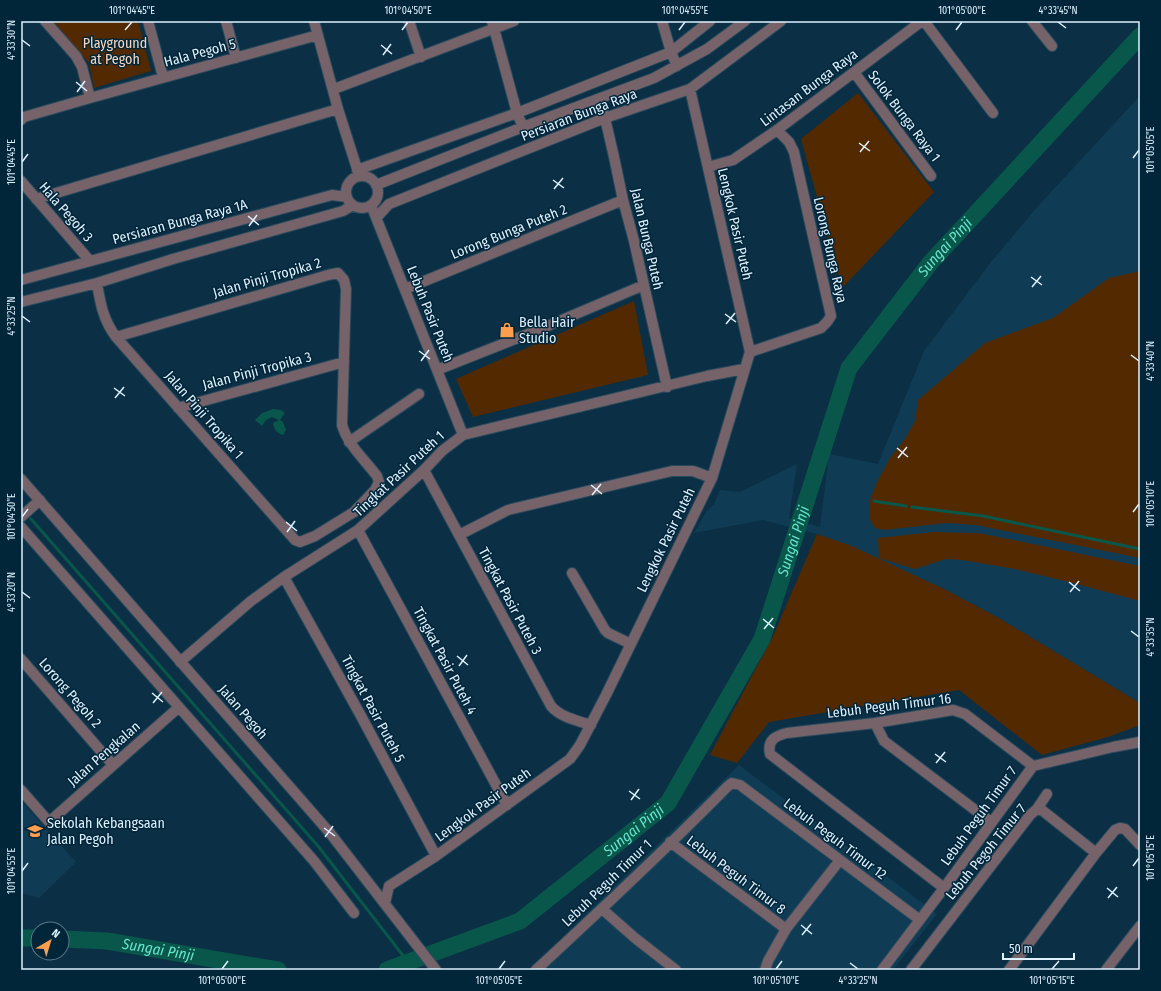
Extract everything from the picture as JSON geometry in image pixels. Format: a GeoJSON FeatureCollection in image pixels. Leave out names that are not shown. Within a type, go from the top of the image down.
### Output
{"type":"FeatureCollection","features":[{"type":"Feature","properties":{"kind":"street"},"geometry":{"type":"LineString","coordinates":[[45,21],[76,56],[82,68],[90,98]]}},
{"type":"Feature","properties":{"kind":"street"},"geometry":{"type":"LineString","coordinates":[[148,21],[163,77]]}},
{"type":"Feature","properties":{"kind":"street"},"geometry":{"type":"LineString","coordinates":[[226,21],[236,58]]}},
{"type":"Feature","properties":{"kind":"street"},"geometry":{"type":"LineString","coordinates":[[314,21],[334,89],[338,109],[358,173]]}},
{"type":"Feature","properties":{"kind":"street"},"geometry":{"type":"LineString","coordinates":[[409,21],[421,57]]}},
{"type":"Feature","properties":{"kind":"street"},"geometry":{"type":"LineString","coordinates":[[334,89],[421,57],[493,25],[514,21]]}},
{"type":"Feature","properties":{"kind":"street"},"geometry":{"type":"LineString","coordinates":[[662,21],[671,52],[677,66]]}},
{"type":"Feature","properties":{"kind":"street"},"geometry":{"type":"LineString","coordinates":[[358,173],[372,180],[376,185],[377,196],[372,205],[366,207],[359,207],[350,201],[346,190],[348,184],[358,173],[671,52],[710,21]]}},
{"type":"Feature","properties":{"kind":"street","name":"Persiaran Bunga Raya"},"geometry":{"type":"LineString","coordinates":[[376,185],[523,127],[654,78],[707,49],[745,21]]}},
{"type":"Feature","properties":{"kind":"street","name":"Persiaran Bunga Raya"},"geometry":{"type":"LineString","coordinates":[[376,217],[389,204],[605,118],[690,89],[781,21]]}},
{"type":"Feature","properties":{"kind":"street"},"geometry":{"type":"LineString","coordinates":[[923,21],[993,113]]}},
{"type":"Feature","properties":{"kind":"street","name":"Lintasan Bunga Raya"},"geometry":{"type":"LineString","coordinates":[[708,167],[733,160],[777,130],[923,21]]}},
{"type":"Feature","properties":{"kind":"street"},"geometry":{"type":"LineString","coordinates":[[1032,21],[1052,46]]}},
{"type":"Feature","properties":{"kind":"street"},"geometry":{"type":"LineString","coordinates":[[493,25],[517,112],[523,127]]}},
{"type":"Feature","properties":{"kind":"street","name":"Hala Pegoh 5"},"geometry":{"type":"LineString","coordinates":[[21,120],[24,117],[163,77],[318,35]]}},
{"type":"Feature","properties":{"kind":"street","name":"Solok Bunga Raya 1"},"geometry":{"type":"LineString","coordinates":[[854,72],[931,176]]}},
{"type":"Feature","properties":{"kind":"street","name":"Lengkok Pasir Puteh"},"geometry":{"type":"LineString","coordinates":[[390,886],[436,856],[570,759],[591,725],[712,478],[750,352],[690,89]]}},
{"type":"Feature","properties":{"kind":"street","name":"Jalan Bunga Puteh"},"geometry":{"type":"LineString","coordinates":[[598,99],[605,118],[667,387]]}},
{"type":"Feature","properties":{"kind":"street"},"geometry":{"type":"LineString","coordinates":[[36,199],[338,109]]}},
{"type":"Feature","properties":{"kind":"street","name":"Lorong Bunga Raya"},"geometry":{"type":"LineString","coordinates":[[750,352],[821,328],[831,316],[794,152],[789,142],[777,130]]}},
{"type":"Feature","properties":{"kind":"street","name":"Hala Pegoh 3"},"geometry":{"type":"LineString","coordinates":[[21,182],[90,262]]}},
{"type":"Feature","properties":{"kind":"street","name":"Persiaran Bunga Raya 1A"},"geometry":{"type":"LineString","coordinates":[[21,280],[332,195],[350,201]]}},
{"type":"Feature","properties":{"kind":"street","name":"Lorong Bunga Puteh 2"},"geometry":{"type":"LineString","coordinates":[[405,289],[623,200]]}},
{"type":"Feature","properties":{"kind":"street"},"geometry":{"type":"LineString","coordinates":[[21,302],[97,283],[173,259],[343,211],[350,201]]}},
{"type":"Feature","properties":{"kind":"street","name":"Lebuh Pasir Puteh"},"geometry":{"type":"LineString","coordinates":[[372,205],[463,435]]}},
{"type":"Feature","properties":{"kind":"street","name":"Jalan Pinji Tropika 2"},"geometry":{"type":"LineString","coordinates":[[116,337],[338,273],[344,280],[346,290],[344,362]]}},
{"type":"Feature","properties":{"kind":"street","name":"Jalan Pinji Tropika 1"},"geometry":{"type":"LineString","coordinates":[[97,283],[101,307],[109,327],[116,337],[295,540],[300,542],[315,536],[354,512],[375,490],[379,482],[377,476],[349,442]]}},
{"type":"Feature","properties":{"kind":"street"},"geometry":{"type":"LineString","coordinates":[[437,370],[543,328],[644,285]]}},
{"type":"Feature","properties":{"kind":"street"},"geometry":{"type":"LineString","coordinates":[[344,362],[342,425],[344,434],[349,442],[419,394]]}},
{"type":"Feature","properties":{"kind":"street","name":"Jalan Pinji Tropika 3"},"geometry":{"type":"LineString","coordinates":[[178,408],[344,362]]}},
{"type":"Feature","properties":{"kind":"street","name":"Tingkat Pasir Puteh 1"},"geometry":{"type":"LineString","coordinates":[[180,662],[252,601],[284,577],[358,530],[424,470],[442,451],[463,435],[667,387],[707,376],[744,369]]}},
{"type":"Feature","properties":{"kind":"street","name":"Tingkat Pasir Puteh 3"},"geometry":{"type":"LineString","coordinates":[[424,470],[551,706],[575,720],[591,725]]}},
{"type":"Feature","properties":{"kind":"street"},"geometry":{"type":"LineString","coordinates":[[459,535],[508,510],[672,471],[692,471],[712,478]]}},
{"type":"Feature","properties":{"kind":"street","name":"Jalan Pegoh"},"geometry":{"type":"LineString","coordinates":[[21,479],[330,832],[436,970]]}},
{"type":"Feature","properties":{"kind":"street"},"geometry":{"type":"LineString","coordinates":[[21,516],[40,500]]}},
{"type":"Feature","properties":{"kind":"street"},"geometry":{"type":"LineString","coordinates":[[21,527],[178,708],[314,861],[354,913]]}},
{"type":"Feature","properties":{"kind":"street","name":"Tingkat Pasir Puteh 4"},"geometry":{"type":"LineString","coordinates":[[358,530],[507,805]]}},
{"type":"Feature","properties":{"kind":"street"},"geometry":{"type":"LineString","coordinates":[[572,573],[605,630],[608,633],[631,644]]}},
{"type":"Feature","properties":{"kind":"street","name":"Tingkat Pasir Puteh 5"},"geometry":{"type":"LineString","coordinates":[[284,577],[436,856]]}},
{"type":"Feature","properties":{"kind":"street","name":"Lorong Pegoh 2"},"geometry":{"type":"LineString","coordinates":[[21,659],[113,765]]}},
{"type":"Feature","properties":{"kind":"street","name":"Jalan Pengkalan"},"geometry":{"type":"LineString","coordinates":[[21,790],[49,822],[178,708]]}},
{"type":"Feature","properties":{"kind":"street","name":"Lebuh Peguh Timur 16"},"geometry":{"type":"LineString","coordinates":[[770,754],[770,741],[787,733],[875,723],[953,710],[965,714],[1033,766]]}},
{"type":"Feature","properties":{"kind":"street"},"geometry":{"type":"LineString","coordinates":[[875,723],[884,741],[991,822]]}},
{"type":"Feature","properties":{"kind":"street","name":"Lebuh Peguh Timur 7"},"geometry":{"type":"LineString","coordinates":[[882,970],[1033,766],[1140,742]]}},
{"type":"Feature","properties":{"kind":"street","name":"Lebuh Peguh Timur 12"},"geometry":{"type":"LineString","coordinates":[[770,754],[944,888]]}},
{"type":"Feature","properties":{"kind":"street","name":"Lebuh Peguh Timur 12"},"geometry":{"type":"LineString","coordinates":[[732,784],[740,785],[920,920]]}},
{"type":"Feature","properties":{"kind":"street","name":"Lebuh Peguh Timur 1"},"geometry":{"type":"LineString","coordinates":[[536,970],[638,876],[670,842],[727,787],[732,784]]}},
{"type":"Feature","properties":{"kind":"street"},"geometry":{"type":"LineString","coordinates":[[1037,809],[1047,794]]}},
{"type":"Feature","properties":{"kind":"street","name":"Lebuh Pegoh Timur 7"},"geometry":{"type":"LineString","coordinates":[[911,970],[1030,815],[1037,809],[1043,811],[1096,853]]}},
{"type":"Feature","properties":{"kind":"street"},"geometry":{"type":"LineString","coordinates":[[1009,970],[1096,853],[1115,830],[1120,828],[1125,829],[1140,845]]}},
{"type":"Feature","properties":{"kind":"street","name":"Lebuh Peguh Timur 8"},"geometry":{"type":"LineString","coordinates":[[670,842],[786,929]]}},
{"type":"Feature","properties":{"kind":"street"},"geometry":{"type":"LineString","coordinates":[[765,970],[768,961],[786,929],[840,860]]}},
{"type":"Feature","properties":{"kind":"street"},"geometry":{"type":"LineString","coordinates":[[368,882],[390,886],[386,905]]}},
{"type":"Feature","properties":{"kind":"street"},"geometry":{"type":"LineString","coordinates":[[602,909],[671,969]]}},
{"type":"Feature","properties":{"kind":"street"},"geometry":{"type":"LineString","coordinates":[[1106,970],[1140,926]]}},
{"type":"Feature","properties":{"kind":"shaded area"},"geometry":{"type":"Polygon","coordinates":[[[1140,96],[1140,703],[999,618],[946,590],[851,546],[817,534],[763,520],[694,533],[706,512],[714,504],[720,490],[740,492],[797,464],[789,518],[820,527],[829,454],[878,464],[924,351],[991,262],[1038,206],[1140,96]]]}},
{"type":"Feature","properties":{"kind":"shaded area"},"geometry":{"type":"Polygon","coordinates":[[[273,409],[281,410],[285,413],[280,420],[283,422],[286,430],[283,435],[276,431],[273,425],[273,423],[279,420],[272,417],[266,420],[262,426],[255,420],[262,413],[273,409]]]}},
{"type":"Feature","properties":{"kind":"shaded area"},"geometry":{"type":"Polygon","coordinates":[[[739,765],[937,914],[893,970],[529,970],[739,765]]]}},
{"type":"Feature","properties":{"kind":"shaded area","name":"Sekolah Kebangsaan Jalan Pegoh"},"geometry":{"type":"Polygon","coordinates":[[[21,801],[76,862],[39,898],[21,893],[21,801]]]}},
{"type":"Feature","properties":{"kind":"green space","name":"Playground at Pegoh"},"geometry":{"type":"Polygon","coordinates":[[[52,21],[138,21],[151,71],[94,88],[89,63],[52,21]]]}},
{"type":"Feature","properties":{"kind":"green space"},"geometry":{"type":"Polygon","coordinates":[[[858,93],[934,192],[842,288],[801,139],[858,93]]]}},
{"type":"Feature","properties":{"kind":"green space"},"geometry":{"type":"Polygon","coordinates":[[[1140,271],[1140,558],[976,525],[947,523],[884,530],[875,528],[869,518],[869,503],[877,482],[890,458],[905,439],[915,421],[918,400],[985,343],[1053,318],[1109,278],[1140,271]]]}},
{"type":"Feature","properties":{"kind":"green space"},"geometry":{"type":"Polygon","coordinates":[[[634,301],[648,375],[473,417],[456,379],[634,301]]]}},
{"type":"Feature","properties":{"kind":"green space"},"geometry":{"type":"Polygon","coordinates":[[[934,532],[979,533],[1140,566],[1140,601],[1015,569],[962,560],[946,559],[915,569],[879,558],[878,538],[934,532]]]}},
{"type":"Feature","properties":{"kind":"green space"},"geometry":{"type":"Polygon","coordinates":[[[817,534],[852,546],[946,590],[999,618],[1140,703],[1140,725],[1108,737],[1042,755],[959,690],[769,722],[737,763],[710,755],[773,636],[817,534]]]}},
{"type":"Feature","properties":{"kind":"waterway","name":"Sungai Pinji"},"geometry":{"type":"LineString","coordinates":[[387,970],[520,921],[668,803],[762,639],[849,368],[931,262],[1140,36]]}},
{"type":"Feature","properties":{"kind":"waterway"},"geometry":{"type":"LineString","coordinates":[[874,501],[906,506]]}},
{"type":"Feature","properties":{"kind":"waterway"},"geometry":{"type":"LineString","coordinates":[[912,507],[983,516],[1140,549]]}},
{"type":"Feature","properties":{"kind":"waterway"},"geometry":{"type":"LineString","coordinates":[[31,519],[318,846],[408,962]]}},
{"type":"Feature","properties":{"kind":"waterway","name":"Sungai Pinji"},"geometry":{"type":"LineString","coordinates":[[21,938],[30,938]]}},
{"type":"Feature","properties":{"kind":"waterway","name":"Sungai Pinji"},"geometry":{"type":"LineString","coordinates":[[70,939],[107,941],[278,970]]}},
{"type":"Feature","properties":{"kind":"place","name":"Bella Hair Studio"},"geometry":{"type":"Point","coordinates":[507,330]}},
{"type":"Feature","properties":{"kind":"place","name":"Sekolah Kebangsaan Jalan Pegoh"},"geometry":{"type":"Point","coordinates":[35,831]}}]}
